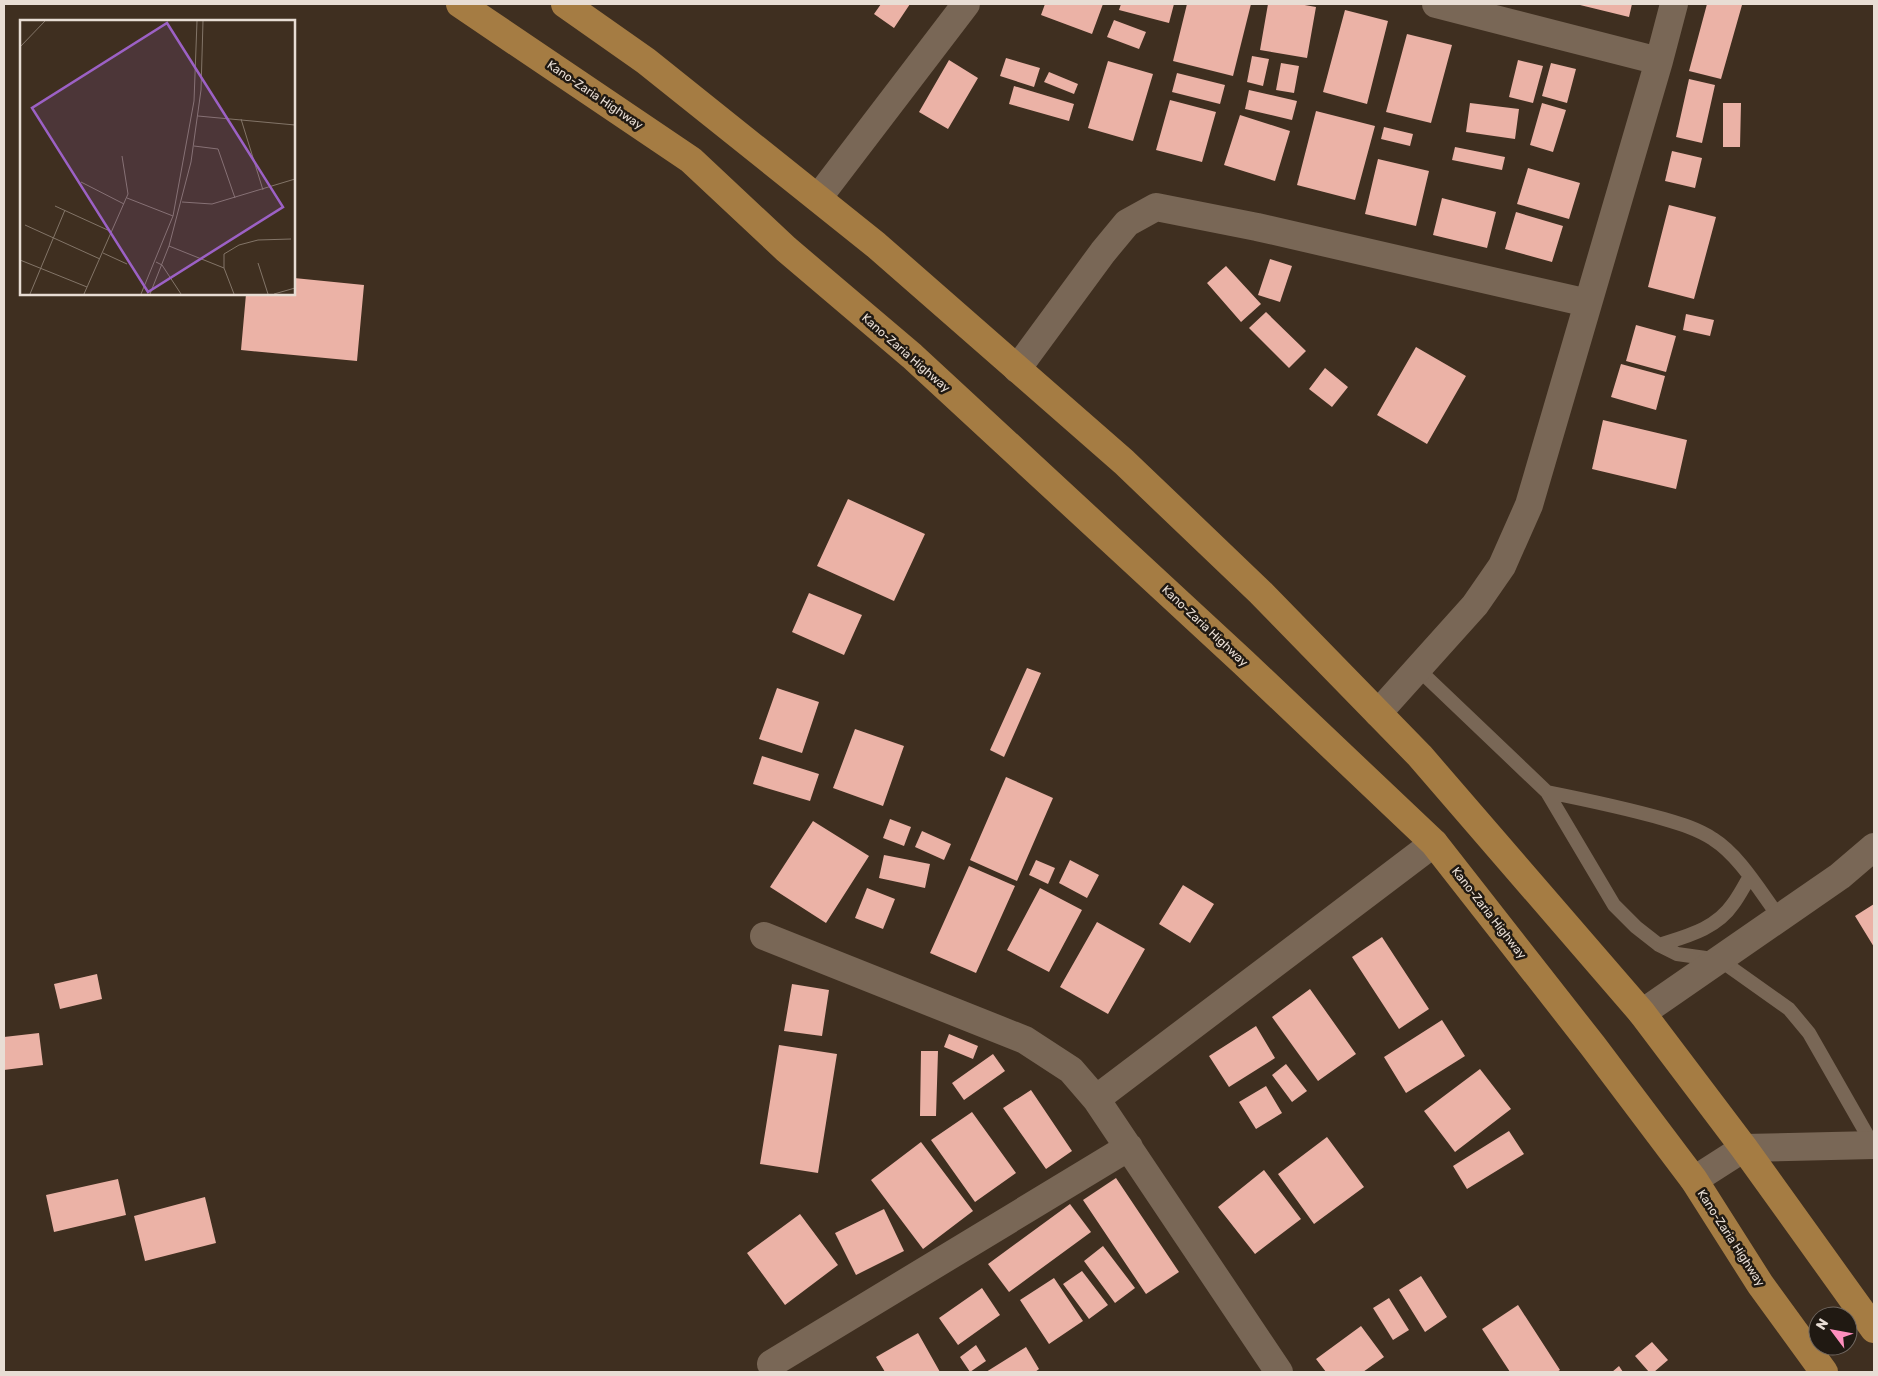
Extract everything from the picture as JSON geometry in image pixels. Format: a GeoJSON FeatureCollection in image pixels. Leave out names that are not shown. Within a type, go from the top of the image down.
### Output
{"type":"FeatureCollection","features":[{"type":"Feature","properties":{"kind":"highway","name":"Kano-Zaria Highway"},"geometry":{"type":"LineString","coordinates":[[460,4],[691,160],[786,249],[919,362],[1250,668],[1434,843],[1593,1046],[1694,1180],[1760,1284],[1824,1372]]}},
{"type":"Feature","properties":{"kind":"highway"},"geometry":{"type":"LineString","coordinates":[[565,4],[646,62],[876,245],[1124,462],[1260,593],[1420,756],[1642,1012],[1744,1148],[1874,1329]]}},
{"type":"Feature","properties":{"kind":"street"},"geometry":{"type":"LineString","coordinates":[[818,198],[966,4]]}},
{"type":"Feature","properties":{"kind":"street"},"geometry":{"type":"LineString","coordinates":[[1436,4],[1659,61]]}},
{"type":"Feature","properties":{"kind":"street"},"geometry":{"type":"LineString","coordinates":[[1378,713],[1475,605],[1502,566],[1529,505],[1674,4]]}},
{"type":"Feature","properties":{"kind":"street"},"geometry":{"type":"LineString","coordinates":[[1018,369],[1103,252],[1127,223],[1156,207],[1257,227],[1588,303]]}},
{"type":"Feature","properties":{"kind":"street"},"geometry":{"type":"LineString","coordinates":[[1096,1099],[1434,843]]}},
{"type":"Feature","properties":{"kind":"street"},"geometry":{"type":"LineString","coordinates":[[1642,1012],[1840,876],[1874,847]]}},
{"type":"Feature","properties":{"kind":"street"},"geometry":{"type":"LineString","coordinates":[[764,936],[1025,1040],[1071,1070],[1096,1099],[1129,1147],[1271,1369]]}},
{"type":"Feature","properties":{"kind":"street"},"geometry":{"type":"LineString","coordinates":[[1694,1180],[1744,1148],[1874,1145]]}},
{"type":"Feature","properties":{"kind":"street"},"geometry":{"type":"LineString","coordinates":[[771,1364],[1129,1147]]}},
{"type":"Feature","properties":{"kind":"lane"},"geometry":{"type":"LineString","coordinates":[[1418,669],[1548,792],[1614,905],[1636,927],[1659,944],[1677,954],[1720,960],[1789,1009],[1809,1033],[1874,1145]]}},
{"type":"Feature","properties":{"kind":"lane"},"geometry":{"type":"LineString","coordinates":[[1548,792],[1606,803],[1691,828],[1714,840],[1735,858],[1780,918]]}},
{"type":"Feature","properties":{"kind":"lane"},"geometry":{"type":"LineString","coordinates":[[1659,944],[1702,930],[1718,920],[1733,905],[1750,878]]}},
{"type":"Feature","properties":{"kind":"building"},"geometry":{"type":"Polygon","coordinates":[[[881,4],[910,4],[894,28],[874,14],[881,4]]]}},
{"type":"Feature","properties":{"kind":"building"},"geometry":{"type":"Polygon","coordinates":[[[1045,4],[1103,4],[1092,34],[1041,15],[1045,4]]]}},
{"type":"Feature","properties":{"kind":"building"},"geometry":{"type":"Polygon","coordinates":[[[1121,4],[1174,4],[1169,23],[1119,10],[1121,4]]]}},
{"type":"Feature","properties":{"kind":"building"},"geometry":{"type":"Polygon","coordinates":[[[1187,4],[1251,4],[1233,76],[1173,61],[1187,4]]]}},
{"type":"Feature","properties":{"kind":"building"},"geometry":{"type":"Polygon","coordinates":[[[1268,4],[1299,4],[1316,7],[1307,58],[1260,50],[1268,4]]]}},
{"type":"Feature","properties":{"kind":"building"},"geometry":{"type":"Polygon","coordinates":[[[1576,4],[1632,4],[1629,17],[1576,4]]]}},
{"type":"Feature","properties":{"kind":"building"},"geometry":{"type":"Polygon","coordinates":[[[1707,4],[1742,5],[1721,79],[1689,71],[1707,4]]]}},
{"type":"Feature","properties":{"kind":"building"},"geometry":{"type":"Polygon","coordinates":[[[1345,10],[1388,21],[1367,104],[1323,92],[1345,10]]]}},
{"type":"Feature","properties":{"kind":"building"},"geometry":{"type":"Polygon","coordinates":[[[1114,20],[1146,32],[1139,49],[1107,37],[1114,20]]]}},
{"type":"Feature","properties":{"kind":"building"},"geometry":{"type":"Polygon","coordinates":[[[1407,34],[1452,45],[1431,123],[1386,112],[1407,34]]]}},
{"type":"Feature","properties":{"kind":"building"},"geometry":{"type":"Polygon","coordinates":[[[1252,56],[1269,59],[1263,86],[1247,82],[1252,56]]]}},
{"type":"Feature","properties":{"kind":"building"},"geometry":{"type":"Polygon","coordinates":[[[1006,58],[1040,68],[1034,87],[1000,76],[1006,58]]]}},
{"type":"Feature","properties":{"kind":"building"},"geometry":{"type":"Polygon","coordinates":[[[949,60],[978,78],[948,129],[919,112],[949,60]]]}},
{"type":"Feature","properties":{"kind":"building"},"geometry":{"type":"Polygon","coordinates":[[[1518,60],[1543,66],[1533,103],[1509,97],[1518,60]]]}},
{"type":"Feature","properties":{"kind":"building"},"geometry":{"type":"Polygon","coordinates":[[[1108,61],[1153,74],[1133,141],[1088,128],[1108,61]]]}},
{"type":"Feature","properties":{"kind":"building"},"geometry":{"type":"Polygon","coordinates":[[[1281,63],[1299,66],[1294,93],[1276,90],[1281,63]]]}},
{"type":"Feature","properties":{"kind":"building"},"geometry":{"type":"Polygon","coordinates":[[[1551,63],[1576,69],[1567,103],[1542,96],[1551,63]]]}},
{"type":"Feature","properties":{"kind":"building"},"geometry":{"type":"Polygon","coordinates":[[[1049,72],[1078,84],[1074,94],[1044,82],[1049,72]]]}},
{"type":"Feature","properties":{"kind":"building"},"geometry":{"type":"Polygon","coordinates":[[[1177,73],[1225,85],[1220,104],[1172,92],[1177,73]]]}},
{"type":"Feature","properties":{"kind":"building"},"geometry":{"type":"Polygon","coordinates":[[[1689,79],[1715,85],[1702,143],[1676,137],[1689,79]]]}},
{"type":"Feature","properties":{"kind":"building"},"geometry":{"type":"Polygon","coordinates":[[[1014,86],[1074,104],[1069,121],[1009,104],[1014,86]]]}},
{"type":"Feature","properties":{"kind":"building"},"geometry":{"type":"Polygon","coordinates":[[[1249,90],[1297,101],[1292,120],[1245,109],[1249,90]]]}},
{"type":"Feature","properties":{"kind":"building"},"geometry":{"type":"Polygon","coordinates":[[[1170,100],[1216,112],[1202,162],[1156,150],[1170,100]]]}},
{"type":"Feature","properties":{"kind":"building"},"geometry":{"type":"Polygon","coordinates":[[[1470,103],[1519,109],[1515,139],[1466,132],[1470,103]]]}},
{"type":"Feature","properties":{"kind":"building"},"geometry":{"type":"Polygon","coordinates":[[[1542,103],[1566,110],[1553,152],[1530,145],[1542,103]]]}},
{"type":"Feature","properties":{"kind":"building"},"geometry":{"type":"Polygon","coordinates":[[[1723,103],[1741,103],[1740,147],[1723,147],[1723,103]]]}},
{"type":"Feature","properties":{"kind":"building"},"geometry":{"type":"Polygon","coordinates":[[[1316,111],[1375,126],[1355,200],[1297,185],[1316,111]]]}},
{"type":"Feature","properties":{"kind":"building"},"geometry":{"type":"Polygon","coordinates":[[[1240,115],[1290,131],[1275,181],[1224,165],[1240,115]]]}},
{"type":"Feature","properties":{"kind":"building"},"geometry":{"type":"Polygon","coordinates":[[[1384,127],[1413,134],[1410,146],[1381,139],[1384,127]]]}},
{"type":"Feature","properties":{"kind":"building"},"geometry":{"type":"Polygon","coordinates":[[[1455,147],[1505,157],[1502,170],[1452,160],[1455,147]]]}},
{"type":"Feature","properties":{"kind":"building"},"geometry":{"type":"Polygon","coordinates":[[[1672,151],[1702,158],[1695,188],[1665,181],[1672,151]]]}},
{"type":"Feature","properties":{"kind":"building"},"geometry":{"type":"Polygon","coordinates":[[[1378,159],[1429,171],[1416,226],[1365,214],[1378,159]]]}},
{"type":"Feature","properties":{"kind":"building"},"geometry":{"type":"Polygon","coordinates":[[[1528,168],[1580,183],[1569,219],[1517,204],[1528,168]]]}},
{"type":"Feature","properties":{"kind":"building"},"geometry":{"type":"Polygon","coordinates":[[[1442,198],[1496,212],[1487,248],[1433,235],[1442,198]]]}},
{"type":"Feature","properties":{"kind":"building"},"geometry":{"type":"Polygon","coordinates":[[[1669,205],[1716,217],[1694,299],[1648,287],[1669,205]]]}},
{"type":"Feature","properties":{"kind":"building"},"geometry":{"type":"Polygon","coordinates":[[[1516,212],[1563,226],[1552,262],[1505,249],[1516,212]]]}},
{"type":"Feature","properties":{"kind":"building"},"geometry":{"type":"Polygon","coordinates":[[[1270,259],[1292,266],[1280,302],[1258,295],[1270,259]]]}},
{"type":"Feature","properties":{"kind":"building"},"geometry":{"type":"Polygon","coordinates":[[[1226,266],[1261,304],[1241,322],[1207,283],[1226,266]]]}},
{"type":"Feature","properties":{"kind":"building"},"geometry":{"type":"Polygon","coordinates":[[[295,278],[364,285],[357,361],[241,350],[246,295],[295,295],[295,278]]]}},
{"type":"Feature","properties":{"kind":"building"},"geometry":{"type":"Polygon","coordinates":[[[1266,312],[1306,351],[1289,368],[1249,328],[1266,312]]]}},
{"type":"Feature","properties":{"kind":"building"},"geometry":{"type":"Polygon","coordinates":[[[1686,314],[1714,320],[1710,336],[1683,330],[1686,314]]]}},
{"type":"Feature","properties":{"kind":"building"},"geometry":{"type":"Polygon","coordinates":[[[1636,325],[1676,336],[1666,372],[1626,361],[1636,325]]]}},
{"type":"Feature","properties":{"kind":"building"},"geometry":{"type":"Polygon","coordinates":[[[1416,347],[1466,376],[1427,444],[1377,415],[1416,347]]]}},
{"type":"Feature","properties":{"kind":"building"},"geometry":{"type":"Polygon","coordinates":[[[1621,364],[1665,376],[1656,410],[1611,397],[1621,364]]]}},
{"type":"Feature","properties":{"kind":"building"},"geometry":{"type":"Polygon","coordinates":[[[1325,368],[1348,387],[1332,407],[1309,389],[1325,368]]]}},
{"type":"Feature","properties":{"kind":"building"},"geometry":{"type":"Polygon","coordinates":[[[1603,420],[1687,440],[1676,489],[1592,469],[1603,420]]]}},
{"type":"Feature","properties":{"kind":"building"},"geometry":{"type":"Polygon","coordinates":[[[848,499],[925,534],[894,601],[817,566],[848,499]]]}},
{"type":"Feature","properties":{"kind":"building"},"geometry":{"type":"Polygon","coordinates":[[[809,593],[862,615],[844,655],[792,632],[809,593]]]}},
{"type":"Feature","properties":{"kind":"building"},"geometry":{"type":"Polygon","coordinates":[[[1027,668],[1041,673],[1004,757],[990,750],[1027,668]]]}},
{"type":"Feature","properties":{"kind":"building"},"geometry":{"type":"Polygon","coordinates":[[[777,688],[819,702],[802,753],[759,739],[777,688]]]}},
{"type":"Feature","properties":{"kind":"building"},"geometry":{"type":"Polygon","coordinates":[[[855,729],[904,746],[883,806],[833,788],[855,729]]]}},
{"type":"Feature","properties":{"kind":"building"},"geometry":{"type":"Polygon","coordinates":[[[762,756],[819,774],[810,801],[753,784],[762,756]]]}},
{"type":"Feature","properties":{"kind":"building"},"geometry":{"type":"Polygon","coordinates":[[[1006,777],[1053,798],[1017,881],[970,860],[1006,777]]]}},
{"type":"Feature","properties":{"kind":"building"},"geometry":{"type":"Polygon","coordinates":[[[890,819],[911,827],[904,846],[883,838],[890,819]]]}},
{"type":"Feature","properties":{"kind":"building"},"geometry":{"type":"Polygon","coordinates":[[[813,821],[869,856],[826,923],[770,887],[813,821]]]}},
{"type":"Feature","properties":{"kind":"building"},"geometry":{"type":"Polygon","coordinates":[[[922,831],[951,844],[944,860],[915,847],[922,831]]]}},
{"type":"Feature","properties":{"kind":"building"},"geometry":{"type":"Polygon","coordinates":[[[884,855],[930,864],[925,888],[879,878],[884,855]]]}},
{"type":"Feature","properties":{"kind":"building"},"geometry":{"type":"Polygon","coordinates":[[[1036,860],[1055,868],[1048,884],[1029,875],[1036,860]]]}},
{"type":"Feature","properties":{"kind":"building"},"geometry":{"type":"Polygon","coordinates":[[[1070,860],[1099,875],[1087,898],[1059,883],[1070,860]]]}},
{"type":"Feature","properties":{"kind":"building"},"geometry":{"type":"Polygon","coordinates":[[[969,866],[1015,886],[976,973],[930,953],[969,866]]]}},
{"type":"Feature","properties":{"kind":"building"},"geometry":{"type":"Polygon","coordinates":[[[1183,885],[1214,904],[1190,943],[1159,924],[1183,885]]]}},
{"type":"Feature","properties":{"kind":"building"},"geometry":{"type":"Polygon","coordinates":[[[867,888],[895,899],[883,929],[855,918],[867,888]]]}},
{"type":"Feature","properties":{"kind":"building"},"geometry":{"type":"Polygon","coordinates":[[[1040,888],[1082,910],[1049,972],[1007,950],[1040,888]]]}},
{"type":"Feature","properties":{"kind":"building"},"geometry":{"type":"Polygon","coordinates":[[[1874,904],[1874,947],[1855,916],[1874,904]]]}},
{"type":"Feature","properties":{"kind":"building"},"geometry":{"type":"Polygon","coordinates":[[[1097,922],[1145,949],[1108,1014],[1060,987],[1097,922]]]}},
{"type":"Feature","properties":{"kind":"building"},"geometry":{"type":"Polygon","coordinates":[[[1382,937],[1429,1009],[1399,1029],[1352,957],[1382,937]]]}},
{"type":"Feature","properties":{"kind":"building"},"geometry":{"type":"Polygon","coordinates":[[[97,974],[102,999],[60,1009],[54,984],[97,974]]]}},
{"type":"Feature","properties":{"kind":"building"},"geometry":{"type":"Polygon","coordinates":[[[792,984],[829,990],[822,1036],[784,1031],[792,984]]]}},
{"type":"Feature","properties":{"kind":"building"},"geometry":{"type":"Polygon","coordinates":[[[1310,989],[1356,1054],[1318,1081],[1272,1017],[1310,989]]]}},
{"type":"Feature","properties":{"kind":"building"},"geometry":{"type":"Polygon","coordinates":[[[1442,1020],[1465,1056],[1406,1093],[1384,1057],[1442,1020]]]}},
{"type":"Feature","properties":{"kind":"building"},"geometry":{"type":"Polygon","coordinates":[[[1256,1026],[1275,1058],[1229,1087],[1209,1056],[1256,1026]]]}},
{"type":"Feature","properties":{"kind":"building"},"geometry":{"type":"Polygon","coordinates":[[[39,1033],[43,1065],[4,1070],[4,1037],[39,1033]]]}},
{"type":"Feature","properties":{"kind":"building"},"geometry":{"type":"Polygon","coordinates":[[[949,1034],[978,1046],[973,1059],[944,1047],[949,1034]]]}},
{"type":"Feature","properties":{"kind":"building"},"geometry":{"type":"Polygon","coordinates":[[[779,1045],[837,1054],[818,1173],[760,1164],[779,1045]]]}},
{"type":"Feature","properties":{"kind":"building"},"geometry":{"type":"Polygon","coordinates":[[[921,1051],[938,1051],[936,1116],[920,1116],[921,1051]]]}},
{"type":"Feature","properties":{"kind":"building"},"geometry":{"type":"Polygon","coordinates":[[[993,1054],[1005,1071],[964,1100],[952,1083],[993,1054]]]}},
{"type":"Feature","properties":{"kind":"building"},"geometry":{"type":"Polygon","coordinates":[[[1286,1064],[1307,1091],[1292,1102],[1272,1075],[1286,1064]]]}},
{"type":"Feature","properties":{"kind":"building"},"geometry":{"type":"Polygon","coordinates":[[[1480,1069],[1511,1109],[1455,1152],[1424,1111],[1480,1069]]]}},
{"type":"Feature","properties":{"kind":"building"},"geometry":{"type":"Polygon","coordinates":[[[1266,1086],[1282,1113],[1256,1129],[1239,1102],[1266,1086]]]}},
{"type":"Feature","properties":{"kind":"building"},"geometry":{"type":"Polygon","coordinates":[[[1031,1090],[1072,1151],[1046,1169],[1003,1108],[1031,1090]]]}},
{"type":"Feature","properties":{"kind":"building"},"geometry":{"type":"Polygon","coordinates":[[[972,1112],[1016,1173],[975,1202],[931,1140],[972,1112]]]}},
{"type":"Feature","properties":{"kind":"building"},"geometry":{"type":"Polygon","coordinates":[[[1509,1131],[1524,1154],[1467,1189],[1453,1166],[1509,1131]]]}},
{"type":"Feature","properties":{"kind":"building"},"geometry":{"type":"Polygon","coordinates":[[[1327,1137],[1364,1187],[1314,1224],[1278,1174],[1327,1137]]]}},
{"type":"Feature","properties":{"kind":"building"},"geometry":{"type":"Polygon","coordinates":[[[921,1142],[973,1211],[923,1249],[871,1180],[921,1142]]]}},
{"type":"Feature","properties":{"kind":"building"},"geometry":{"type":"Polygon","coordinates":[[[1264,1170],[1301,1219],[1255,1254],[1218,1207],[1264,1170]]]}},
{"type":"Feature","properties":{"kind":"building"},"geometry":{"type":"Polygon","coordinates":[[[1116,1178],[1179,1272],[1146,1294],[1083,1200],[1116,1178]]]}},
{"type":"Feature","properties":{"kind":"building"},"geometry":{"type":"Polygon","coordinates":[[[118,1179],[126,1215],[54,1232],[46,1195],[118,1179]]]}},
{"type":"Feature","properties":{"kind":"building"},"geometry":{"type":"Polygon","coordinates":[[[205,1197],[216,1243],[145,1261],[134,1216],[205,1197]]]}},
{"type":"Feature","properties":{"kind":"building"},"geometry":{"type":"Polygon","coordinates":[[[1070,1204],[1091,1232],[1009,1292],[988,1264],[1070,1204]]]}},
{"type":"Feature","properties":{"kind":"building"},"geometry":{"type":"Polygon","coordinates":[[[884,1209],[904,1251],[856,1275],[835,1233],[884,1209]]]}},
{"type":"Feature","properties":{"kind":"building"},"geometry":{"type":"Polygon","coordinates":[[[800,1214],[838,1265],[785,1305],[747,1253],[800,1214]]]}},
{"type":"Feature","properties":{"kind":"building"},"geometry":{"type":"Polygon","coordinates":[[[1103,1246],[1135,1288],[1115,1303],[1084,1261],[1103,1246]]]}},
{"type":"Feature","properties":{"kind":"building"},"geometry":{"type":"Polygon","coordinates":[[[1082,1271],[1108,1305],[1089,1319],[1063,1284],[1082,1271]]]}},
{"type":"Feature","properties":{"kind":"building"},"geometry":{"type":"Polygon","coordinates":[[[1421,1276],[1447,1317],[1425,1332],[1399,1290],[1421,1276]]]}},
{"type":"Feature","properties":{"kind":"building"},"geometry":{"type":"Polygon","coordinates":[[[1054,1278],[1083,1321],[1049,1344],[1020,1300],[1054,1278]]]}},
{"type":"Feature","properties":{"kind":"building"},"geometry":{"type":"Polygon","coordinates":[[[982,1288],[1000,1315],[958,1345],[939,1318],[982,1288]]]}},
{"type":"Feature","properties":{"kind":"building"},"geometry":{"type":"Polygon","coordinates":[[[1389,1298],[1409,1330],[1393,1340],[1373,1308],[1389,1298]]]}},
{"type":"Feature","properties":{"kind":"building"},"geometry":{"type":"Polygon","coordinates":[[[1518,1305],[1560,1370],[1557,1372],[1510,1372],[1482,1329],[1518,1305]]]}},
{"type":"Feature","properties":{"kind":"building"},"geometry":{"type":"Polygon","coordinates":[[[1361,1326],[1384,1357],[1363,1372],[1326,1372],[1316,1359],[1361,1326]]]}},
{"type":"Feature","properties":{"kind":"building"},"geometry":{"type":"Polygon","coordinates":[[[918,1333],[940,1372],[885,1372],[876,1357],[918,1333]]]}},
{"type":"Feature","properties":{"kind":"building"},"geometry":{"type":"Polygon","coordinates":[[[1652,1342],[1668,1360],[1654,1372],[1649,1372],[1635,1356],[1652,1342]]]}},
{"type":"Feature","properties":{"kind":"building"},"geometry":{"type":"Polygon","coordinates":[[[976,1345],[986,1361],[970,1372],[960,1357],[976,1345]]]}},
{"type":"Feature","properties":{"kind":"building"},"geometry":{"type":"Polygon","coordinates":[[[1026,1347],[1039,1369],[1035,1372],[986,1372],[1026,1347]]]}},
{"type":"Feature","properties":{"kind":"building"},"geometry":{"type":"Polygon","coordinates":[[[1619,1366],[1623,1372],[1612,1372],[1619,1366]]]}}]}
